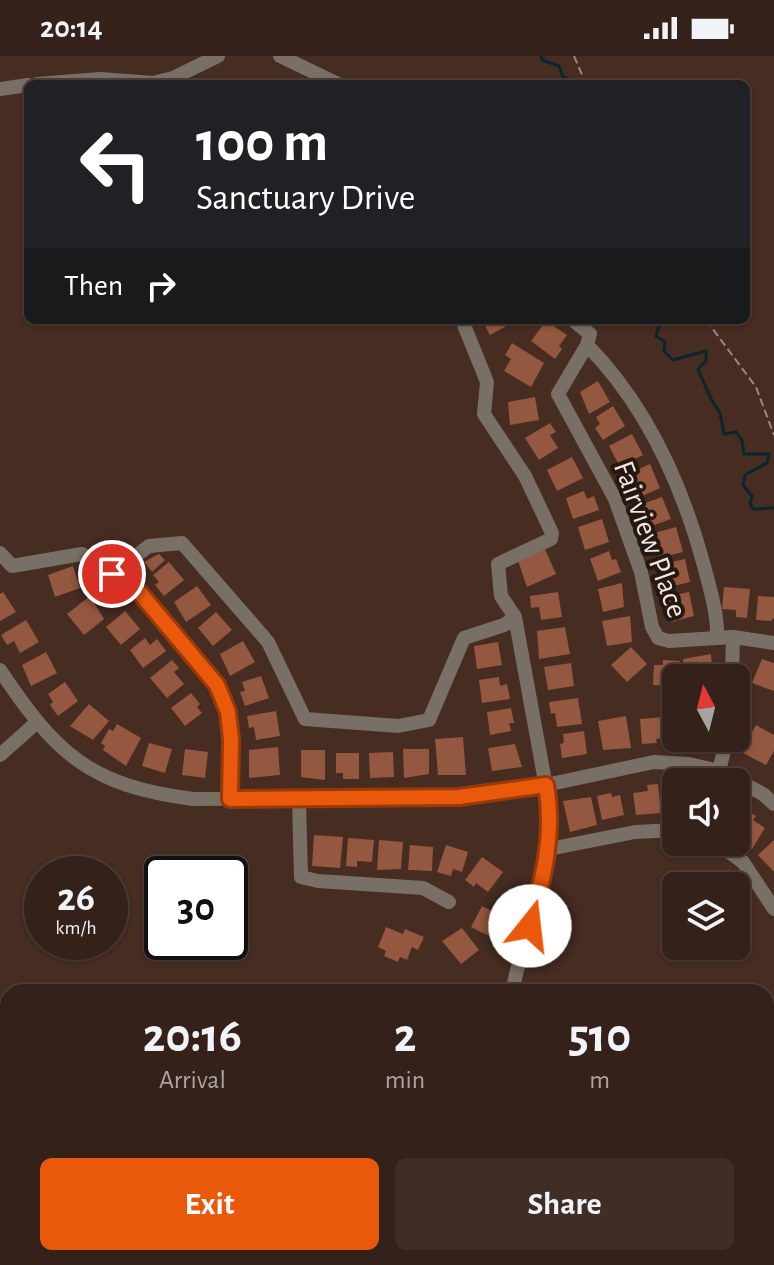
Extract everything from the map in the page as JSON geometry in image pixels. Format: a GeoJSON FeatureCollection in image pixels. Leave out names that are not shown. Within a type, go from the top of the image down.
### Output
{"type":"FeatureCollection","features":[{"type":"Feature","properties":{"kind":"street"},"geometry":{"type":"LineString","coordinates":[[165,80],[218,56]]}},
{"type":"Feature","properties":{"kind":"street"},"geometry":{"type":"LineString","coordinates":[[280,56],[330,80]]}},
{"type":"Feature","properties":{"kind":"street"},"geometry":{"type":"LineString","coordinates":[[87,80],[113,80]]}},
{"type":"Feature","properties":{"kind":"street"},"geometry":{"type":"LineString","coordinates":[[0,89],[24,86]]}},
{"type":"Feature","properties":{"kind":"street"},"geometry":{"type":"LineString","coordinates":[[464,324],[487,382],[484,414],[525,476],[552,533],[551,539],[498,564],[501,596],[515,617],[546,785],[550,824],[545,874],[514,984]]}},
{"type":"Feature","properties":{"kind":"street"},"geometry":{"type":"LineString","coordinates":[[578,324],[590,334],[587,345],[629,392],[677,485],[709,584],[717,638]]}},
{"type":"Feature","properties":{"kind":"street","name":"Fairview Place"},"geometry":{"type":"LineString","coordinates":[[587,345],[558,394],[615,499],[641,572],[652,627],[658,638],[669,641],[733,637],[774,643]]}},
{"type":"Feature","properties":{"kind":"street"},"geometry":{"type":"LineString","coordinates":[[112,574],[149,546],[182,543],[268,642],[305,719],[398,726],[429,720],[464,638],[504,625],[515,617]]}},
{"type":"Feature","properties":{"kind":"street"},"geometry":{"type":"LineString","coordinates":[[0,553],[12,566],[82,554],[135,587],[217,685],[228,712],[230,799]]}},
{"type":"Feature","properties":{"kind":"street"},"geometry":{"type":"LineString","coordinates":[[732,664],[733,637]]}},
{"type":"Feature","properties":{"kind":"street"},"geometry":{"type":"LineString","coordinates":[[0,670],[36,723],[82,764],[115,782],[154,794],[299,800],[459,797],[546,785],[654,762],[706,768]]}},
{"type":"Feature","properties":{"kind":"street"},"geometry":{"type":"LineString","coordinates":[[0,755],[36,723]]}},
{"type":"Feature","properties":{"kind":"street"},"geometry":{"type":"LineString","coordinates":[[750,787],[774,804]]}},
{"type":"Feature","properties":{"kind":"street"},"geometry":{"type":"LineString","coordinates":[[299,800],[301,877],[318,881],[423,888],[449,902]]}},
{"type":"Feature","properties":{"kind":"street"},"geometry":{"type":"LineString","coordinates":[[549,849],[635,832],[662,831]]}},
{"type":"Feature","properties":{"kind":"street"},"geometry":{"type":"LineString","coordinates":[[735,856],[743,862],[774,909]]}},
{"type":"Feature","properties":{"kind":"path"},"geometry":{"type":"LineString","coordinates":[[574,56],[584,80]]}},
{"type":"Feature","properties":{"kind":"path"},"geometry":{"type":"LineString","coordinates":[[709,324],[756,387],[774,435]]}},
{"type":"Feature","properties":{"kind":"building"},"geometry":{"type":"Polygon","coordinates":[[[484,324],[510,324],[490,335],[484,324]]]}},
{"type":"Feature","properties":{"kind":"building"},"geometry":{"type":"Polygon","coordinates":[[[544,324],[550,324],[567,335],[555,359],[531,341],[544,324]]]}},
{"type":"Feature","properties":{"kind":"building"},"geometry":{"type":"Polygon","coordinates":[[[512,343],[544,363],[531,387],[504,371],[511,359],[505,355],[512,343]]]}},
{"type":"Feature","properties":{"kind":"building"},"geometry":{"type":"Polygon","coordinates":[[[598,381],[610,402],[589,414],[580,392],[598,381]]]}},
{"type":"Feature","properties":{"kind":"building"},"geometry":{"type":"Polygon","coordinates":[[[535,397],[539,420],[510,425],[508,402],[535,397]]]}},
{"type":"Feature","properties":{"kind":"building"},"geometry":{"type":"Polygon","coordinates":[[[613,406],[625,426],[603,440],[595,428],[600,424],[596,417],[613,406]]]}},
{"type":"Feature","properties":{"kind":"building"},"geometry":{"type":"Polygon","coordinates":[[[550,423],[556,432],[550,435],[558,448],[539,460],[525,438],[550,423]]]}},
{"type":"Feature","properties":{"kind":"building"},"geometry":{"type":"Polygon","coordinates":[[[632,434],[643,455],[620,467],[609,446],[632,434]]]}},
{"type":"Feature","properties":{"kind":"building"},"geometry":{"type":"Polygon","coordinates":[[[572,457],[583,478],[557,491],[547,470],[572,457]]]}},
{"type":"Feature","properties":{"kind":"building"},"geometry":{"type":"Polygon","coordinates":[[[650,464],[660,488],[640,497],[635,484],[628,487],[623,476],[650,464]]]}},
{"type":"Feature","properties":{"kind":"building"},"geometry":{"type":"Polygon","coordinates":[[[584,491],[587,499],[594,496],[599,510],[573,519],[566,498],[584,491]]]}},
{"type":"Feature","properties":{"kind":"building"},"geometry":{"type":"Polygon","coordinates":[[[662,497],[671,519],[646,528],[637,506],[662,497]]]}},
{"type":"Feature","properties":{"kind":"building"},"geometry":{"type":"Polygon","coordinates":[[[602,519],[609,542],[585,550],[578,527],[602,519]]]}},
{"type":"Feature","properties":{"kind":"building"},"geometry":{"type":"Polygon","coordinates":[[[676,527],[683,552],[659,558],[656,546],[651,547],[647,535],[676,527]]]}},
{"type":"Feature","properties":{"kind":"building"},"geometry":{"type":"Polygon","coordinates":[[[545,549],[556,574],[527,587],[518,561],[545,549]]]}},
{"type":"Feature","properties":{"kind":"building"},"geometry":{"type":"Polygon","coordinates":[[[609,551],[621,572],[598,581],[590,559],[609,551]]]}},
{"type":"Feature","properties":{"kind":"building"},"geometry":{"type":"Polygon","coordinates":[[[159,554],[165,560],[152,572],[144,562],[159,554]]]}},
{"type":"Feature","properties":{"kind":"building"},"geometry":{"type":"Polygon","coordinates":[[[685,559],[690,582],[661,589],[658,565],[685,559]]]}},
{"type":"Feature","properties":{"kind":"building"},"geometry":{"type":"Polygon","coordinates":[[[169,562],[184,580],[164,596],[155,585],[159,582],[153,575],[169,562]]]}},
{"type":"Feature","properties":{"kind":"building"},"geometry":{"type":"Polygon","coordinates":[[[73,566],[80,588],[55,597],[48,575],[73,566]]]}},
{"type":"Feature","properties":{"kind":"building"},"geometry":{"type":"Polygon","coordinates":[[[622,583],[624,607],[603,612],[598,589],[622,583]]]}},
{"type":"Feature","properties":{"kind":"building"},"geometry":{"type":"Polygon","coordinates":[[[197,586],[211,605],[186,622],[174,602],[197,586]]]}},
{"type":"Feature","properties":{"kind":"building"},"geometry":{"type":"Polygon","coordinates":[[[724,587],[750,589],[747,618],[736,617],[736,610],[722,609],[724,587]]]}},
{"type":"Feature","properties":{"kind":"building"},"geometry":{"type":"Polygon","coordinates":[[[3,592],[16,612],[0,621],[0,594],[3,592]]]}},
{"type":"Feature","properties":{"kind":"building"},"geometry":{"type":"Polygon","coordinates":[[[558,592],[562,617],[541,620],[539,607],[531,608],[530,596],[558,592]]]}},
{"type":"Feature","properties":{"kind":"building"},"geometry":{"type":"Polygon","coordinates":[[[689,592],[694,616],[671,622],[666,597],[689,592]]]}},
{"type":"Feature","properties":{"kind":"building"},"geometry":{"type":"Polygon","coordinates":[[[90,596],[104,619],[84,635],[67,614],[90,596]]]}},
{"type":"Feature","properties":{"kind":"building"},"geometry":{"type":"Polygon","coordinates":[[[758,596],[774,597],[774,618],[771,621],[756,620],[758,596]]]}},
{"type":"Feature","properties":{"kind":"building"},"geometry":{"type":"Polygon","coordinates":[[[125,611],[140,629],[121,645],[106,627],[125,611]]]}},
{"type":"Feature","properties":{"kind":"building"},"geometry":{"type":"Polygon","coordinates":[[[216,612],[232,630],[213,646],[198,628],[216,612]]]}},
{"type":"Feature","properties":{"kind":"building"},"geometry":{"type":"Polygon","coordinates":[[[630,616],[632,642],[607,646],[602,621],[630,616]]]}},
{"type":"Feature","properties":{"kind":"building"},"geometry":{"type":"Polygon","coordinates":[[[26,620],[39,642],[20,653],[14,641],[7,645],[1,635],[26,620]]]}},
{"type":"Feature","properties":{"kind":"building"},"geometry":{"type":"Polygon","coordinates":[[[565,627],[570,654],[539,659],[537,631],[565,627]]]}},
{"type":"Feature","properties":{"kind":"building"},"geometry":{"type":"Polygon","coordinates":[[[145,638],[150,645],[157,639],[166,651],[143,668],[130,650],[145,638]]]}},
{"type":"Feature","properties":{"kind":"building"},"geometry":{"type":"Polygon","coordinates":[[[243,641],[255,662],[230,676],[220,654],[243,641]]]}},
{"type":"Feature","properties":{"kind":"building"},"geometry":{"type":"Polygon","coordinates":[[[498,642],[502,665],[477,669],[474,646],[498,642]]]}},
{"type":"Feature","properties":{"kind":"building"},"geometry":{"type":"Polygon","coordinates":[[[631,647],[647,664],[627,682],[611,665],[631,647]]]}},
{"type":"Feature","properties":{"kind":"building"},"geometry":{"type":"Polygon","coordinates":[[[46,652],[57,673],[31,686],[22,665],[46,652]]]}},
{"type":"Feature","properties":{"kind":"building"},"geometry":{"type":"Polygon","coordinates":[[[711,654],[712,664],[684,664],[683,659],[711,654]]]}},
{"type":"Feature","properties":{"kind":"building"},"geometry":{"type":"Polygon","coordinates":[[[762,659],[774,663],[774,691],[752,683],[762,659]]]}},
{"type":"Feature","properties":{"kind":"building"},"geometry":{"type":"Polygon","coordinates":[[[172,660],[179,668],[174,672],[184,684],[167,698],[150,678],[172,660]]]}},
{"type":"Feature","properties":{"kind":"building"},"geometry":{"type":"Polygon","coordinates":[[[663,660],[680,661],[680,664],[663,664],[663,660]]]}},
{"type":"Feature","properties":{"kind":"building"},"geometry":{"type":"Polygon","coordinates":[[[571,663],[574,686],[548,690],[544,667],[571,663]]]}},
{"type":"Feature","properties":{"kind":"building"},"geometry":{"type":"Polygon","coordinates":[[[654,665],[662,665],[662,686],[653,685],[654,665]]]}},
{"type":"Feature","properties":{"kind":"building"},"geometry":{"type":"Polygon","coordinates":[[[261,676],[269,698],[245,706],[240,692],[245,691],[242,682],[261,676]]]}},
{"type":"Feature","properties":{"kind":"building"},"geometry":{"type":"Polygon","coordinates":[[[499,677],[500,686],[507,684],[510,699],[482,703],[479,680],[499,677]]]}},
{"type":"Feature","properties":{"kind":"building"},"geometry":{"type":"Polygon","coordinates":[[[65,682],[78,701],[58,716],[50,705],[53,702],[48,694],[65,682]]]}},
{"type":"Feature","properties":{"kind":"building"},"geometry":{"type":"Polygon","coordinates":[[[191,693],[200,704],[197,707],[202,713],[185,726],[171,708],[191,693]]]}},
{"type":"Feature","properties":{"kind":"building"},"geometry":{"type":"Polygon","coordinates":[[[578,698],[582,724],[557,727],[549,702],[578,698]]]}},
{"type":"Feature","properties":{"kind":"building"},"geometry":{"type":"Polygon","coordinates":[[[89,704],[109,721],[93,740],[70,726],[89,704]]]}},
{"type":"Feature","properties":{"kind":"building"},"geometry":{"type":"Polygon","coordinates":[[[511,708],[514,723],[509,723],[511,731],[490,735],[487,712],[511,708]]]}},
{"type":"Feature","properties":{"kind":"building"},"geometry":{"type":"Polygon","coordinates":[[[276,711],[280,736],[256,740],[254,727],[249,728],[247,716],[276,711]]]}},
{"type":"Feature","properties":{"kind":"building"},"geometry":{"type":"Polygon","coordinates":[[[626,716],[631,748],[603,750],[598,721],[626,716]]]}},
{"type":"Feature","properties":{"kind":"building"},"geometry":{"type":"Polygon","coordinates":[[[662,717],[662,738],[656,739],[657,743],[642,744],[640,719],[662,717]]]}},
{"type":"Feature","properties":{"kind":"building"},"geometry":{"type":"Polygon","coordinates":[[[117,724],[141,738],[126,766],[103,750],[105,746],[101,743],[109,729],[113,731],[117,724]]]}},
{"type":"Feature","properties":{"kind":"building"},"geometry":{"type":"Polygon","coordinates":[[[756,725],[774,735],[774,751],[766,765],[741,752],[750,752],[750,736],[756,725]]]}},
{"type":"Feature","properties":{"kind":"building"},"geometry":{"type":"Polygon","coordinates":[[[584,731],[587,754],[562,758],[560,744],[564,743],[563,734],[584,731]]]}},
{"type":"Feature","properties":{"kind":"building"},"geometry":{"type":"Polygon","coordinates":[[[463,737],[466,775],[438,775],[435,739],[463,737]]]}},
{"type":"Feature","properties":{"kind":"building"},"geometry":{"type":"Polygon","coordinates":[[[149,743],[172,749],[165,773],[142,766],[149,743]]]}},
{"type":"Feature","properties":{"kind":"building"},"geometry":{"type":"Polygon","coordinates":[[[515,744],[522,767],[492,771],[488,748],[515,744]]]}},
{"type":"Feature","properties":{"kind":"building"},"geometry":{"type":"Polygon","coordinates":[[[278,747],[280,775],[249,778],[249,750],[278,747]]]}},
{"type":"Feature","properties":{"kind":"building"},"geometry":{"type":"Polygon","coordinates":[[[185,749],[208,752],[205,778],[182,775],[185,749]]]}},
{"type":"Feature","properties":{"kind":"building"},"geometry":{"type":"Polygon","coordinates":[[[403,749],[429,749],[429,774],[404,778],[403,749]]]}},
{"type":"Feature","properties":{"kind":"building"},"geometry":{"type":"Polygon","coordinates":[[[301,750],[325,750],[325,780],[301,777],[301,750]]]}},
{"type":"Feature","properties":{"kind":"building"},"geometry":{"type":"Polygon","coordinates":[[[393,752],[394,777],[370,778],[369,753],[393,752]]]}},
{"type":"Feature","properties":{"kind":"building"},"geometry":{"type":"Polygon","coordinates":[[[336,753],[359,753],[359,779],[343,779],[343,773],[336,773],[336,753]]]}},
{"type":"Feature","properties":{"kind":"building"},"geometry":{"type":"Polygon","coordinates":[[[658,784],[661,813],[636,815],[633,793],[648,791],[647,785],[658,784]]]}},
{"type":"Feature","properties":{"kind":"building"},"geometry":{"type":"Polygon","coordinates":[[[611,793],[612,797],[620,795],[624,815],[602,820],[597,796],[611,793]]]}},
{"type":"Feature","properties":{"kind":"building"},"geometry":{"type":"Polygon","coordinates":[[[591,797],[597,825],[570,832],[563,801],[591,797]]]}},
{"type":"Feature","properties":{"kind":"building"},"geometry":{"type":"Polygon","coordinates":[[[750,813],[756,816],[753,820],[765,828],[752,849],[750,813]]]}},
{"type":"Feature","properties":{"kind":"building"},"geometry":{"type":"Polygon","coordinates":[[[314,835],[343,837],[340,868],[312,866],[314,835]]]}},
{"type":"Feature","properties":{"kind":"building"},"geometry":{"type":"Polygon","coordinates":[[[348,838],[374,840],[372,862],[357,861],[357,867],[346,866],[348,838]]]}},
{"type":"Feature","properties":{"kind":"building"},"geometry":{"type":"Polygon","coordinates":[[[379,840],[403,842],[401,869],[377,870],[379,840]]]}},
{"type":"Feature","properties":{"kind":"building"},"geometry":{"type":"Polygon","coordinates":[[[774,840],[774,872],[758,855],[774,840]]]}},
{"type":"Feature","properties":{"kind":"building"},"geometry":{"type":"Polygon","coordinates":[[[410,845],[433,847],[432,871],[408,870],[410,845]]]}},
{"type":"Feature","properties":{"kind":"building"},"geometry":{"type":"Polygon","coordinates":[[[446,845],[468,852],[462,872],[453,869],[451,876],[437,872],[446,845]]]}},
{"type":"Feature","properties":{"kind":"building"},"geometry":{"type":"Polygon","coordinates":[[[482,857],[503,872],[488,892],[476,883],[474,887],[465,880],[482,857]]]}},
{"type":"Feature","properties":{"kind":"building"},"geometry":{"type":"Polygon","coordinates":[[[482,906],[502,916],[491,937],[471,927],[482,906]]]}},
{"type":"Feature","properties":{"kind":"building"},"geometry":{"type":"Polygon","coordinates":[[[386,927],[403,934],[405,929],[424,937],[418,950],[412,947],[407,960],[400,957],[398,962],[384,956],[386,951],[378,947],[386,927]]]}},
{"type":"Feature","properties":{"kind":"building"},"geometry":{"type":"Polygon","coordinates":[[[462,928],[479,950],[461,964],[442,941],[462,928]]]}},
{"type":"Feature","properties":{"kind":"waterway"},"geometry":{"type":"LineString","coordinates":[[541,56],[542,60],[559,66],[563,77],[571,80]]}},
{"type":"Feature","properties":{"kind":"waterway"},"geometry":{"type":"LineString","coordinates":[[660,324],[656,336],[665,342],[664,351],[673,360],[706,351],[706,361],[698,369],[720,413],[724,434],[736,432],[742,440],[744,454],[769,454],[767,463],[745,475],[743,485],[752,496],[750,503],[753,509],[774,508]]}},
{"type":"Feature","properties":{"kind":"route"},"geometry":{"type":"LineString","coordinates":[[112,574],[135,587],[217,685],[228,712],[230,799],[459,797],[546,785],[549,849],[530,926]]}}]}
